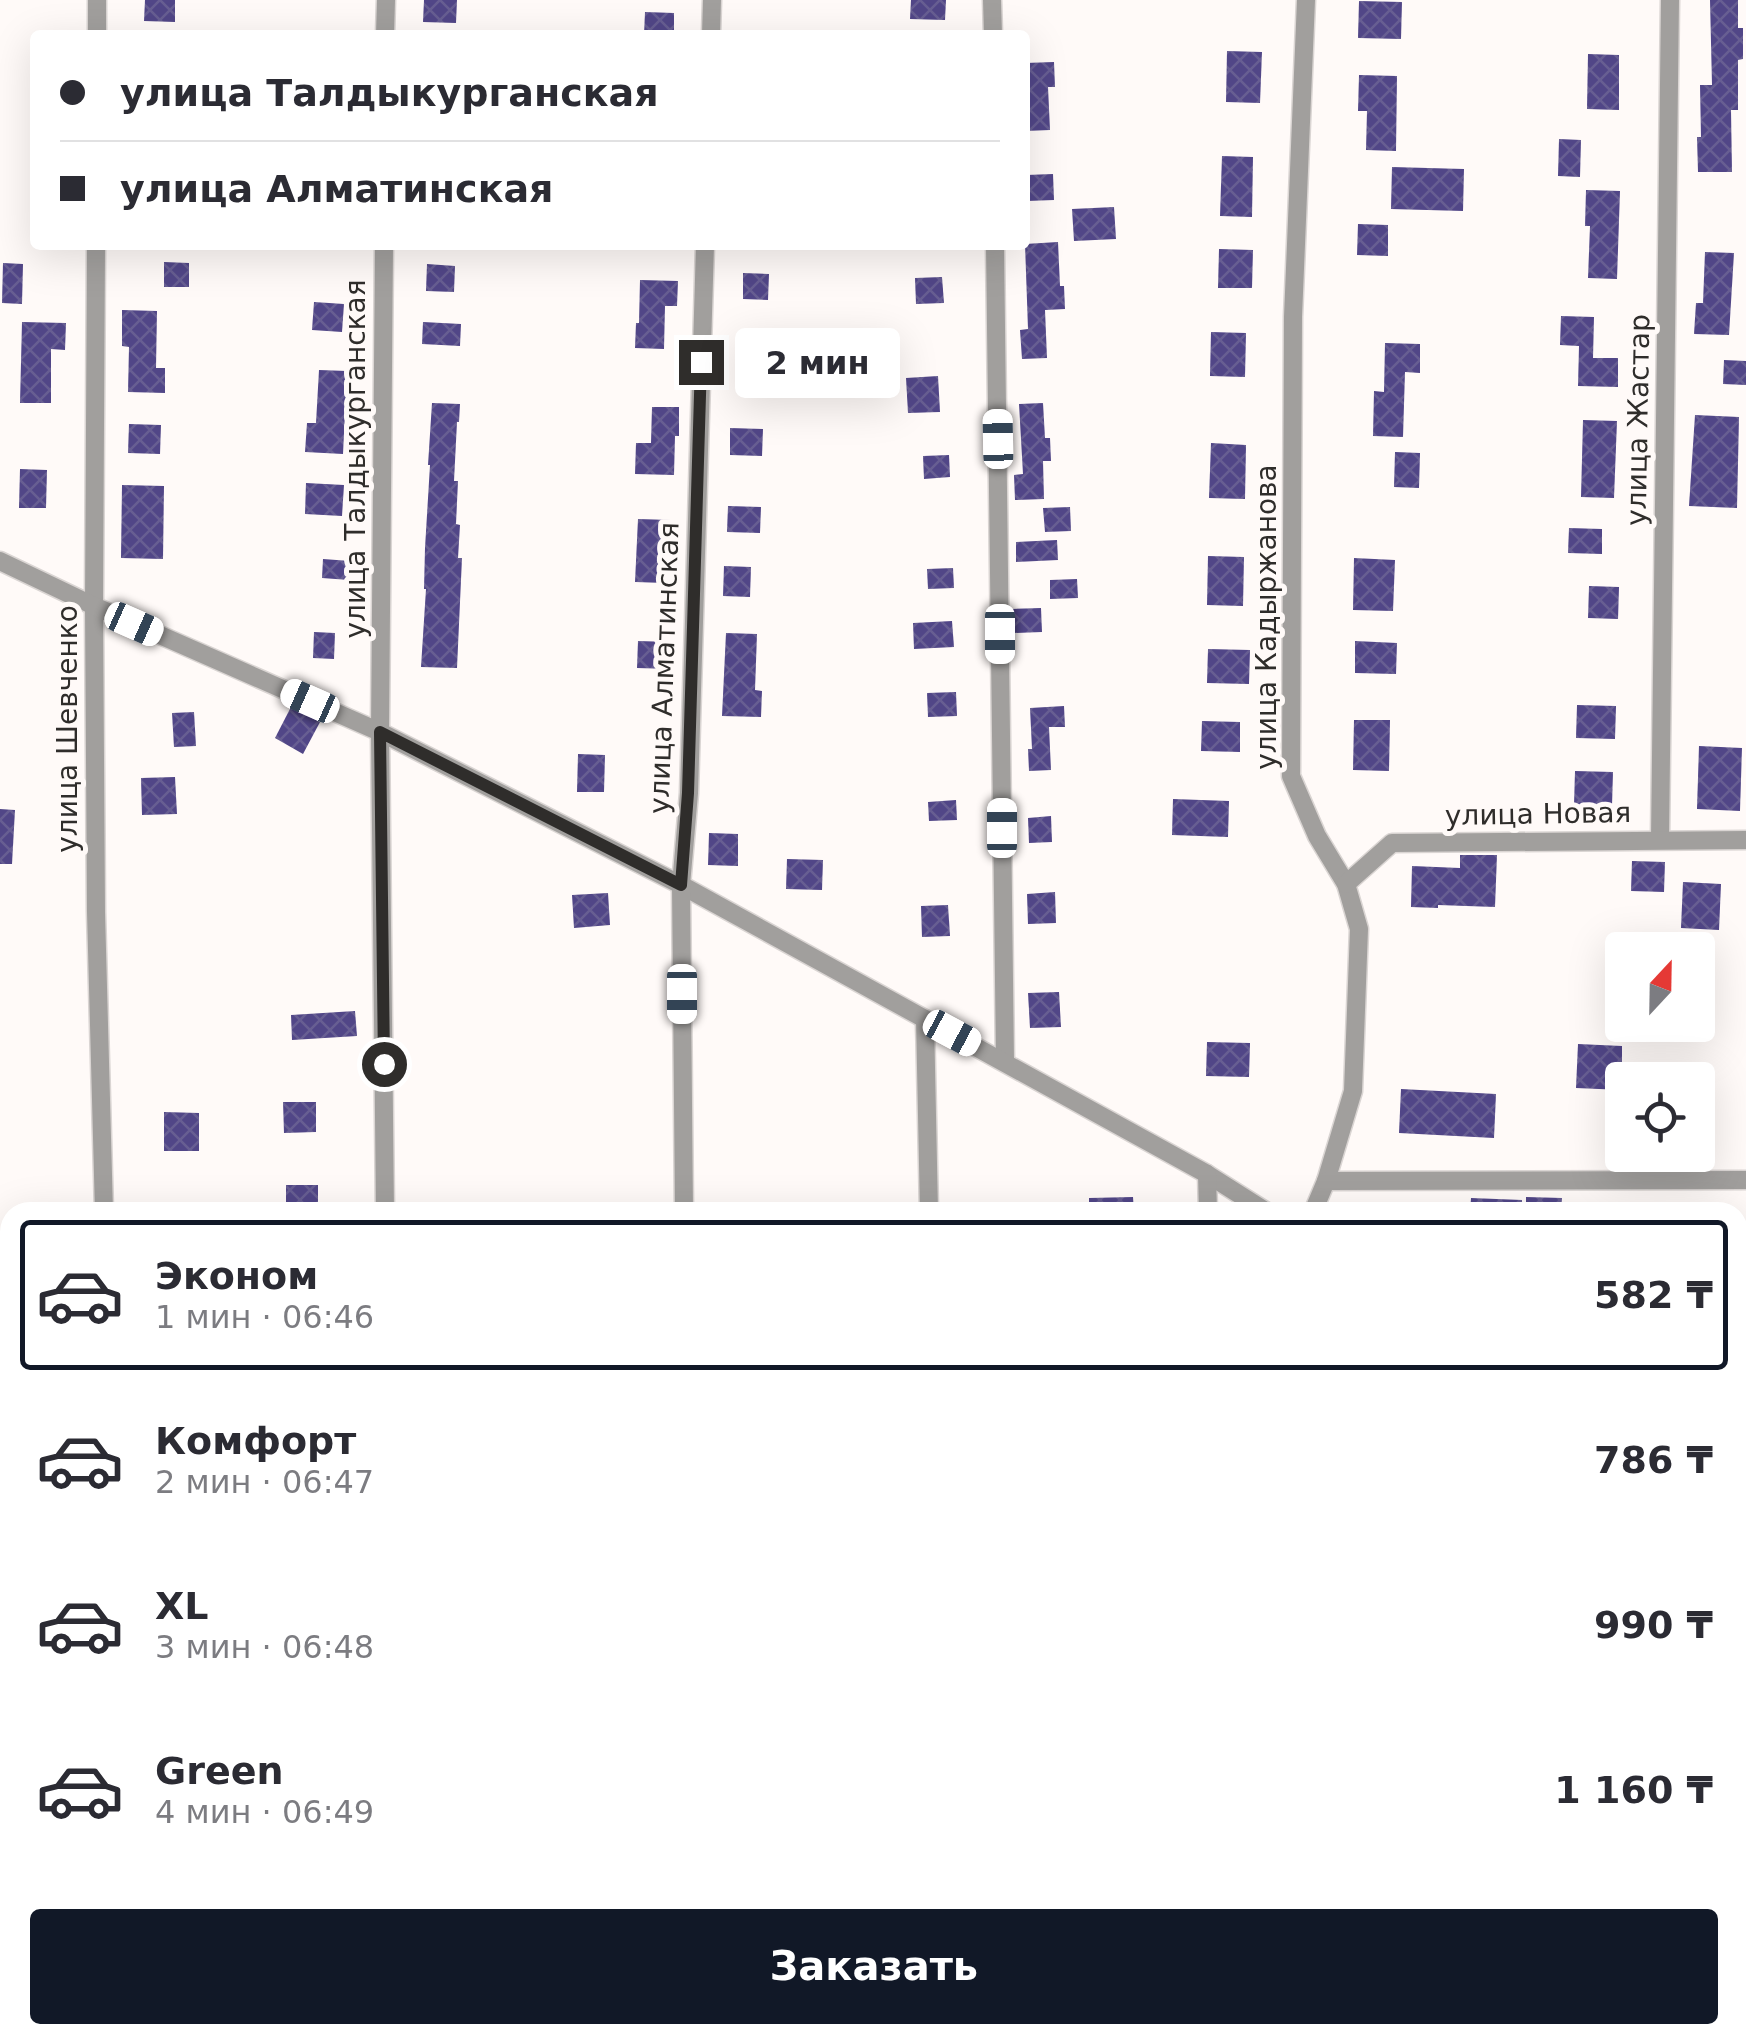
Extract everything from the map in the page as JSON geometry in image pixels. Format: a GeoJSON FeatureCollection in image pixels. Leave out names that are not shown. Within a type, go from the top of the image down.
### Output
{"type":"FeatureCollection","features":[{"type":"Feature","properties":{"kind":"street"},"geometry":{"type":"LineString","coordinates":[[97,0],[97,30]]}},
{"type":"Feature","properties":{"kind":"street"},"geometry":{"type":"LineString","coordinates":[[386,0],[386,30]]}},
{"type":"Feature","properties":{"kind":"street"},"geometry":{"type":"LineString","coordinates":[[711,30],[712,0]]}},
{"type":"Feature","properties":{"kind":"street"},"geometry":{"type":"LineString","coordinates":[[992,0],[993,30]]}},
{"type":"Feature","properties":{"kind":"street","name":"улица Кадыржанова"},"geometry":{"type":"LineString","coordinates":[[1306,0],[1293,318],[1291,776],[1317,836],[1346,884],[1359,930],[1352,1090],[1318,1202]]}},
{"type":"Feature","properties":{"kind":"street","name":"улица Жастар"},"geometry":{"type":"LineString","coordinates":[[1660,840],[1670,0]]}},
{"type":"Feature","properties":{"kind":"street","name":"улица Шевченко"},"geometry":{"type":"LineString","coordinates":[[96,250],[96,912],[104,1202]]}},
{"type":"Feature","properties":{"kind":"street","name":"улица Талдыкурганская"},"geometry":{"type":"LineString","coordinates":[[384,250],[380,732],[385,1202]]}},
{"type":"Feature","properties":{"kind":"street","name":"улица Алматинская"},"geometry":{"type":"LineString","coordinates":[[684,1202],[681,885],[689,774],[705,250]]}},
{"type":"Feature","properties":{"kind":"street"},"geometry":{"type":"LineString","coordinates":[[996,250],[1005,1061]]}},
{"type":"Feature","properties":{"kind":"street"},"geometry":{"type":"LineString","coordinates":[[0,561],[380,732],[681,885],[1005,1061],[1251,1202]]}},
{"type":"Feature","properties":{"kind":"street","name":"улица Новая"},"geometry":{"type":"LineString","coordinates":[[1346,884],[1392,843],[1746,840]]}},
{"type":"Feature","properties":{"kind":"street"},"geometry":{"type":"LineString","coordinates":[[925,1019],[929,1202]]}},
{"type":"Feature","properties":{"kind":"street"},"geometry":{"type":"LineString","coordinates":[[1208,1174],[1208,1202]]}},
{"type":"Feature","properties":{"kind":"street"},"geometry":{"type":"LineString","coordinates":[[1326,1181],[1746,1180]]}},
{"type":"Feature","properties":{"kind":"building"},"geometry":{"type":"Polygon","coordinates":[[[145,0],[175,0],[175,22],[144,21],[145,0]]]}},
{"type":"Feature","properties":{"kind":"building"},"geometry":{"type":"Polygon","coordinates":[[[424,0],[457,0],[456,23],[423,22],[424,0]]]}},
{"type":"Feature","properties":{"kind":"building"},"geometry":{"type":"Polygon","coordinates":[[[911,0],[946,0],[945,20],[910,19],[911,0]]]}},
{"type":"Feature","properties":{"kind":"building"},"geometry":{"type":"Polygon","coordinates":[[[1710,0],[1738,0],[1738,28],[1743,28],[1743,59],[1738,60],[1738,110],[1731,110],[1732,172],[1698,172],[1700,85],[1712,85],[1710,0]]]}},
{"type":"Feature","properties":{"kind":"building"},"geometry":{"type":"Polygon","coordinates":[[[1359,1],[1402,2],[1401,39],[1358,38],[1359,1]]]}},
{"type":"Feature","properties":{"kind":"building"},"geometry":{"type":"Polygon","coordinates":[[[645,12],[674,13],[674,30],[644,30],[645,12]]]}},
{"type":"Feature","properties":{"kind":"building"},"geometry":{"type":"Polygon","coordinates":[[[1227,51],[1262,52],[1260,103],[1226,102],[1227,51]]]}},
{"type":"Feature","properties":{"kind":"building"},"geometry":{"type":"Polygon","coordinates":[[[1588,54],[1619,55],[1619,110],[1587,109],[1588,54]]]}},
{"type":"Feature","properties":{"kind":"building"},"geometry":{"type":"Polygon","coordinates":[[[1054,62],[1055,87],[1048,87],[1050,130],[1030,131],[1030,63],[1054,62]]]}},
{"type":"Feature","properties":{"kind":"building"},"geometry":{"type":"Polygon","coordinates":[[[1359,75],[1397,76],[1396,151],[1366,150],[1367,111],[1358,111],[1359,75]]]}},
{"type":"Feature","properties":{"kind":"building"},"geometry":{"type":"Polygon","coordinates":[[[1559,139],[1581,140],[1580,177],[1558,176],[1559,139]]]}},
{"type":"Feature","properties":{"kind":"building"},"geometry":{"type":"Polygon","coordinates":[[[1222,156],[1253,157],[1252,217],[1220,216],[1222,156]]]}},
{"type":"Feature","properties":{"kind":"building"},"geometry":{"type":"Polygon","coordinates":[[[1392,167],[1464,169],[1463,211],[1391,209],[1392,167]]]}},
{"type":"Feature","properties":{"kind":"building"},"geometry":{"type":"Polygon","coordinates":[[[1053,174],[1054,200],[1030,201],[1030,175],[1053,174]]]}},
{"type":"Feature","properties":{"kind":"building"},"geometry":{"type":"Polygon","coordinates":[[[1586,190],[1620,191],[1617,279],[1588,278],[1590,226],[1585,226],[1586,190]]]}},
{"type":"Feature","properties":{"kind":"building"},"geometry":{"type":"Polygon","coordinates":[[[1114,207],[1116,239],[1074,241],[1072,209],[1114,207]]]}},
{"type":"Feature","properties":{"kind":"building"},"geometry":{"type":"Polygon","coordinates":[[[1358,224],[1388,225],[1388,256],[1357,255],[1358,224]]]}},
{"type":"Feature","properties":{"kind":"building"},"geometry":{"type":"Polygon","coordinates":[[[1058,242],[1065,309],[1045,310],[1047,358],[1022,359],[1020,330],[1028,329],[1025,250],[1030,250],[1030,244],[1058,242]]]}},
{"type":"Feature","properties":{"kind":"building"},"geometry":{"type":"Polygon","coordinates":[[[1219,249],[1253,250],[1252,288],[1218,288],[1219,249]]]}},
{"type":"Feature","properties":{"kind":"building"},"geometry":{"type":"Polygon","coordinates":[[[1705,252],[1734,253],[1729,335],[1694,334],[1696,303],[1703,303],[1705,252]]]}},
{"type":"Feature","properties":{"kind":"building"},"geometry":{"type":"Polygon","coordinates":[[[164,262],[189,263],[189,287],[164,287],[164,262]]]}},
{"type":"Feature","properties":{"kind":"building"},"geometry":{"type":"Polygon","coordinates":[[[3,263],[23,264],[22,304],[2,303],[3,263]]]}},
{"type":"Feature","properties":{"kind":"building"},"geometry":{"type":"Polygon","coordinates":[[[427,264],[455,266],[454,292],[426,291],[427,264]]]}},
{"type":"Feature","properties":{"kind":"building"},"geometry":{"type":"Polygon","coordinates":[[[743,273],[769,274],[768,300],[743,299],[743,273]]]}},
{"type":"Feature","properties":{"kind":"building"},"geometry":{"type":"Polygon","coordinates":[[[942,277],[944,303],[916,304],[915,278],[942,277]]]}},
{"type":"Feature","properties":{"kind":"building"},"geometry":{"type":"Polygon","coordinates":[[[640,280],[678,281],[677,306],[665,306],[664,349],[635,348],[640,280]]]}},
{"type":"Feature","properties":{"kind":"building"},"geometry":{"type":"Polygon","coordinates":[[[314,302],[344,304],[342,332],[312,330],[314,302]]]}},
{"type":"Feature","properties":{"kind":"building"},"geometry":{"type":"Polygon","coordinates":[[[122,310],[157,311],[156,368],[165,368],[165,393],[128,392],[129,347],[122,346],[122,310]]]}},
{"type":"Feature","properties":{"kind":"building"},"geometry":{"type":"Polygon","coordinates":[[[1561,316],[1594,317],[1593,358],[1618,358],[1618,387],[1578,386],[1579,346],[1560,345],[1561,316]]]}},
{"type":"Feature","properties":{"kind":"building"},"geometry":{"type":"Polygon","coordinates":[[[22,322],[66,323],[65,350],[51,349],[51,403],[20,403],[22,322]]]}},
{"type":"Feature","properties":{"kind":"building"},"geometry":{"type":"Polygon","coordinates":[[[423,322],[461,324],[460,346],[422,344],[423,322]]]}},
{"type":"Feature","properties":{"kind":"building"},"geometry":{"type":"Polygon","coordinates":[[[1211,332],[1246,333],[1245,377],[1210,376],[1211,332]]]}},
{"type":"Feature","properties":{"kind":"building"},"geometry":{"type":"Polygon","coordinates":[[[1385,343],[1420,344],[1420,373],[1405,372],[1403,437],[1373,436],[1374,391],[1384,392],[1385,343]]]}},
{"type":"Feature","properties":{"kind":"building"},"geometry":{"type":"Polygon","coordinates":[[[1724,360],[1746,361],[1746,385],[1723,384],[1724,360]]]}},
{"type":"Feature","properties":{"kind":"building"},"geometry":{"type":"Polygon","coordinates":[[[319,370],[347,371],[343,454],[305,452],[307,423],[316,423],[319,370]]]}},
{"type":"Feature","properties":{"kind":"building"},"geometry":{"type":"Polygon","coordinates":[[[938,376],[940,412],[908,413],[906,378],[938,376]]]}},
{"type":"Feature","properties":{"kind":"building"},"geometry":{"type":"Polygon","coordinates":[[[432,403],[460,404],[454,481],[458,481],[458,558],[462,558],[457,668],[421,667],[432,403]]]}},
{"type":"Feature","properties":{"kind":"building"},"geometry":{"type":"Polygon","coordinates":[[[1043,403],[1051,461],[1043,461],[1044,499],[1015,500],[1014,475],[1023,474],[1019,404],[1043,403]]]}},
{"type":"Feature","properties":{"kind":"building"},"geometry":{"type":"Polygon","coordinates":[[[652,407],[679,407],[674,475],[635,474],[636,443],[651,443],[652,407]]]}},
{"type":"Feature","properties":{"kind":"building"},"geometry":{"type":"Polygon","coordinates":[[[1695,415],[1739,417],[1737,508],[1689,506],[1695,415]]]}},
{"type":"Feature","properties":{"kind":"building"},"geometry":{"type":"Polygon","coordinates":[[[1583,420],[1617,421],[1614,498],[1581,497],[1583,420]]]}},
{"type":"Feature","properties":{"kind":"building"},"geometry":{"type":"Polygon","coordinates":[[[129,424],[161,425],[160,454],[128,453],[129,424]]]}},
{"type":"Feature","properties":{"kind":"building"},"geometry":{"type":"Polygon","coordinates":[[[730,428],[763,429],[762,456],[730,455],[730,428]]]}},
{"type":"Feature","properties":{"kind":"building"},"geometry":{"type":"Polygon","coordinates":[[[1211,443],[1246,445],[1245,499],[1209,498],[1211,443]]]}},
{"type":"Feature","properties":{"kind":"building"},"geometry":{"type":"Polygon","coordinates":[[[1395,452],[1420,453],[1419,488],[1394,487],[1395,452]]]}},
{"type":"Feature","properties":{"kind":"building"},"geometry":{"type":"Polygon","coordinates":[[[949,455],[950,477],[924,479],[923,456],[949,455]]]}},
{"type":"Feature","properties":{"kind":"building"},"geometry":{"type":"Polygon","coordinates":[[[20,469],[47,470],[46,508],[19,508],[20,469]]]}},
{"type":"Feature","properties":{"kind":"building"},"geometry":{"type":"Polygon","coordinates":[[[306,483],[344,485],[342,516],[305,514],[306,483]]]}},
{"type":"Feature","properties":{"kind":"building"},"geometry":{"type":"Polygon","coordinates":[[[122,485],[164,486],[163,559],[121,558],[122,485]]]}},
{"type":"Feature","properties":{"kind":"building"},"geometry":{"type":"Polygon","coordinates":[[[728,506],[761,507],[760,533],[727,532],[728,506]]]}},
{"type":"Feature","properties":{"kind":"building"},"geometry":{"type":"Polygon","coordinates":[[[1070,507],[1071,531],[1045,532],[1043,508],[1070,507]]]}},
{"type":"Feature","properties":{"kind":"building"},"geometry":{"type":"Polygon","coordinates":[[[638,519],[671,520],[665,583],[635,582],[638,519]]]}},
{"type":"Feature","properties":{"kind":"building"},"geometry":{"type":"Polygon","coordinates":[[[1569,528],[1602,529],[1602,554],[1568,553],[1569,528]]]}},
{"type":"Feature","properties":{"kind":"building"},"geometry":{"type":"Polygon","coordinates":[[[1057,540],[1058,560],[1016,562],[1016,542],[1057,540]]]}},
{"type":"Feature","properties":{"kind":"building"},"geometry":{"type":"Polygon","coordinates":[[[1208,556],[1244,557],[1243,606],[1207,605],[1208,556]]]}},
{"type":"Feature","properties":{"kind":"building"},"geometry":{"type":"Polygon","coordinates":[[[1354,558],[1395,560],[1393,611],[1353,610],[1354,558]]]}},
{"type":"Feature","properties":{"kind":"building"},"geometry":{"type":"Polygon","coordinates":[[[323,559],[350,561],[349,580],[322,578],[323,559]]]}},
{"type":"Feature","properties":{"kind":"building"},"geometry":{"type":"Polygon","coordinates":[[[724,566],[751,567],[750,597],[723,596],[724,566]]]}},
{"type":"Feature","properties":{"kind":"building"},"geometry":{"type":"Polygon","coordinates":[[[953,568],[954,588],[928,589],[927,569],[953,568]]]}},
{"type":"Feature","properties":{"kind":"building"},"geometry":{"type":"Polygon","coordinates":[[[1077,579],[1078,598],[1050,599],[1050,580],[1077,579]]]}},
{"type":"Feature","properties":{"kind":"building"},"geometry":{"type":"Polygon","coordinates":[[[1589,586],[1619,587],[1618,619],[1588,618],[1589,586]]]}},
{"type":"Feature","properties":{"kind":"building"},"geometry":{"type":"Polygon","coordinates":[[[1041,608],[1042,632],[1013,633],[1012,609],[1041,608]]]}},
{"type":"Feature","properties":{"kind":"building"},"geometry":{"type":"Polygon","coordinates":[[[952,621],[954,647],[914,649],[913,623],[952,621]]]}},
{"type":"Feature","properties":{"kind":"building"},"geometry":{"type":"Polygon","coordinates":[[[314,632],[335,633],[334,659],[313,658],[314,632]]]}},
{"type":"Feature","properties":{"kind":"building"},"geometry":{"type":"Polygon","coordinates":[[[726,633],[757,634],[755,690],[762,691],[761,717],[722,716],[726,633]]]}},
{"type":"Feature","properties":{"kind":"building"},"geometry":{"type":"Polygon","coordinates":[[[638,641],[671,642],[670,669],[637,668],[638,641]]]}},
{"type":"Feature","properties":{"kind":"building"},"geometry":{"type":"Polygon","coordinates":[[[1355,641],[1397,643],[1396,674],[1355,673],[1355,641]]]}},
{"type":"Feature","properties":{"kind":"building"},"geometry":{"type":"Polygon","coordinates":[[[1208,649],[1250,650],[1249,684],[1207,683],[1208,649]]]}},
{"type":"Feature","properties":{"kind":"building"},"geometry":{"type":"Polygon","coordinates":[[[956,692],[957,716],[928,717],[927,693],[956,692]]]}},
{"type":"Feature","properties":{"kind":"building"},"geometry":{"type":"Polygon","coordinates":[[[1577,705],[1616,706],[1615,739],[1576,738],[1577,705]]]}},
{"type":"Feature","properties":{"kind":"building"},"geometry":{"type":"Polygon","coordinates":[[[1064,706],[1065,727],[1049,727],[1051,770],[1029,771],[1030,708],[1064,706]]]}},
{"type":"Feature","properties":{"kind":"building"},"geometry":{"type":"Polygon","coordinates":[[[291,707],[320,722],[303,754],[275,738],[291,707]]]}},
{"type":"Feature","properties":{"kind":"building"},"geometry":{"type":"Polygon","coordinates":[[[194,712],[196,746],[174,747],[172,713],[194,712]]]}},
{"type":"Feature","properties":{"kind":"building"},"geometry":{"type":"Polygon","coordinates":[[[1354,720],[1390,720],[1389,771],[1353,770],[1354,720]]]}},
{"type":"Feature","properties":{"kind":"building"},"geometry":{"type":"Polygon","coordinates":[[[1202,721],[1240,722],[1240,752],[1201,751],[1202,721]]]}},
{"type":"Feature","properties":{"kind":"building"},"geometry":{"type":"Polygon","coordinates":[[[1699,746],[1742,748],[1740,811],[1697,809],[1699,746]]]}},
{"type":"Feature","properties":{"kind":"building"},"geometry":{"type":"Polygon","coordinates":[[[578,754],[605,755],[604,792],[577,792],[578,754]]]}},
{"type":"Feature","properties":{"kind":"building"},"geometry":{"type":"Polygon","coordinates":[[[1575,771],[1613,772],[1612,806],[1574,805],[1575,771]]]}},
{"type":"Feature","properties":{"kind":"building"},"geometry":{"type":"Polygon","coordinates":[[[175,777],[177,814],[142,815],[141,778],[175,777]]]}},
{"type":"Feature","properties":{"kind":"building"},"geometry":{"type":"Polygon","coordinates":[[[1173,799],[1229,801],[1228,837],[1172,835],[1173,799]]]}},
{"type":"Feature","properties":{"kind":"building"},"geometry":{"type":"Polygon","coordinates":[[[956,800],[957,820],[929,821],[928,802],[956,800]]]}},
{"type":"Feature","properties":{"kind":"building"},"geometry":{"type":"Polygon","coordinates":[[[0,809],[15,810],[12,864],[0,864],[0,809]]]}},
{"type":"Feature","properties":{"kind":"building"},"geometry":{"type":"Polygon","coordinates":[[[1051,816],[1052,842],[1029,843],[1028,818],[1051,816]]]}},
{"type":"Feature","properties":{"kind":"building"},"geometry":{"type":"Polygon","coordinates":[[[709,833],[738,834],[738,866],[708,865],[709,833]]]}},
{"type":"Feature","properties":{"kind":"building"},"geometry":{"type":"Polygon","coordinates":[[[1460,855],[1497,855],[1495,907],[1411,907],[1412,866],[1460,868],[1460,855]]]}},
{"type":"Feature","properties":{"kind":"building"},"geometry":{"type":"Polygon","coordinates":[[[787,859],[823,860],[822,890],[786,889],[787,859]]]}},
{"type":"Feature","properties":{"kind":"building"},"geometry":{"type":"Polygon","coordinates":[[[1632,861],[1665,862],[1664,892],[1631,891],[1632,861]]]}},
{"type":"Feature","properties":{"kind":"building"},"geometry":{"type":"Polygon","coordinates":[[[1683,882],[1721,884],[1719,930],[1681,928],[1683,882]]]}},
{"type":"Feature","properties":{"kind":"building"},"geometry":{"type":"Polygon","coordinates":[[[1055,892],[1056,923],[1028,924],[1027,894],[1055,892]]]}},
{"type":"Feature","properties":{"kind":"building"},"geometry":{"type":"Polygon","coordinates":[[[608,893],[610,925],[574,928],[572,895],[608,893]]]}},
{"type":"Feature","properties":{"kind":"building"},"geometry":{"type":"Polygon","coordinates":[[[948,905],[950,936],[922,937],[921,906],[948,905]]]}},
{"type":"Feature","properties":{"kind":"building"},"geometry":{"type":"Polygon","coordinates":[[[1059,992],[1061,1027],[1030,1028],[1028,993],[1059,992]]]}},
{"type":"Feature","properties":{"kind":"building"},"geometry":{"type":"Polygon","coordinates":[[[355,1011],[357,1036],[292,1040],[291,1015],[355,1011]]]}},
{"type":"Feature","properties":{"kind":"building"},"geometry":{"type":"Polygon","coordinates":[[[1207,1042],[1250,1043],[1249,1077],[1206,1076],[1207,1042]]]}},
{"type":"Feature","properties":{"kind":"building"},"geometry":{"type":"Polygon","coordinates":[[[1578,1044],[1622,1046],[1622,1062],[1605,1062],[1605,1089],[1576,1088],[1578,1044]]]}},
{"type":"Feature","properties":{"kind":"building"},"geometry":{"type":"Polygon","coordinates":[[[1401,1089],[1496,1094],[1494,1138],[1399,1133],[1401,1089]]]}},
{"type":"Feature","properties":{"kind":"building"},"geometry":{"type":"Polygon","coordinates":[[[283,1102],[316,1102],[316,1132],[284,1133],[283,1102]]]}},
{"type":"Feature","properties":{"kind":"building"},"geometry":{"type":"Polygon","coordinates":[[[164,1112],[199,1113],[199,1151],[164,1151],[164,1112]]]}},
{"type":"Feature","properties":{"kind":"building"},"geometry":{"type":"Polygon","coordinates":[[[286,1185],[318,1185],[318,1202],[286,1202],[286,1185]]]}},
{"type":"Feature","properties":{"kind":"building"},"geometry":{"type":"Polygon","coordinates":[[[1133,1197],[1133,1202],[1089,1202],[1089,1198],[1133,1197]]]}},
{"type":"Feature","properties":{"kind":"building"},"geometry":{"type":"Polygon","coordinates":[[[1526,1197],[1562,1198],[1562,1202],[1526,1202],[1526,1197]]]}},
{"type":"Feature","properties":{"kind":"building"},"geometry":{"type":"Polygon","coordinates":[[[1471,1198],[1522,1200],[1522,1202],[1471,1202],[1471,1198]]]}},
{"type":"Feature","properties":{"kind":"route"},"geometry":{"type":"LineString","coordinates":[[384,1064],[380,732],[681,885],[688,793],[701,362]]}}]}
